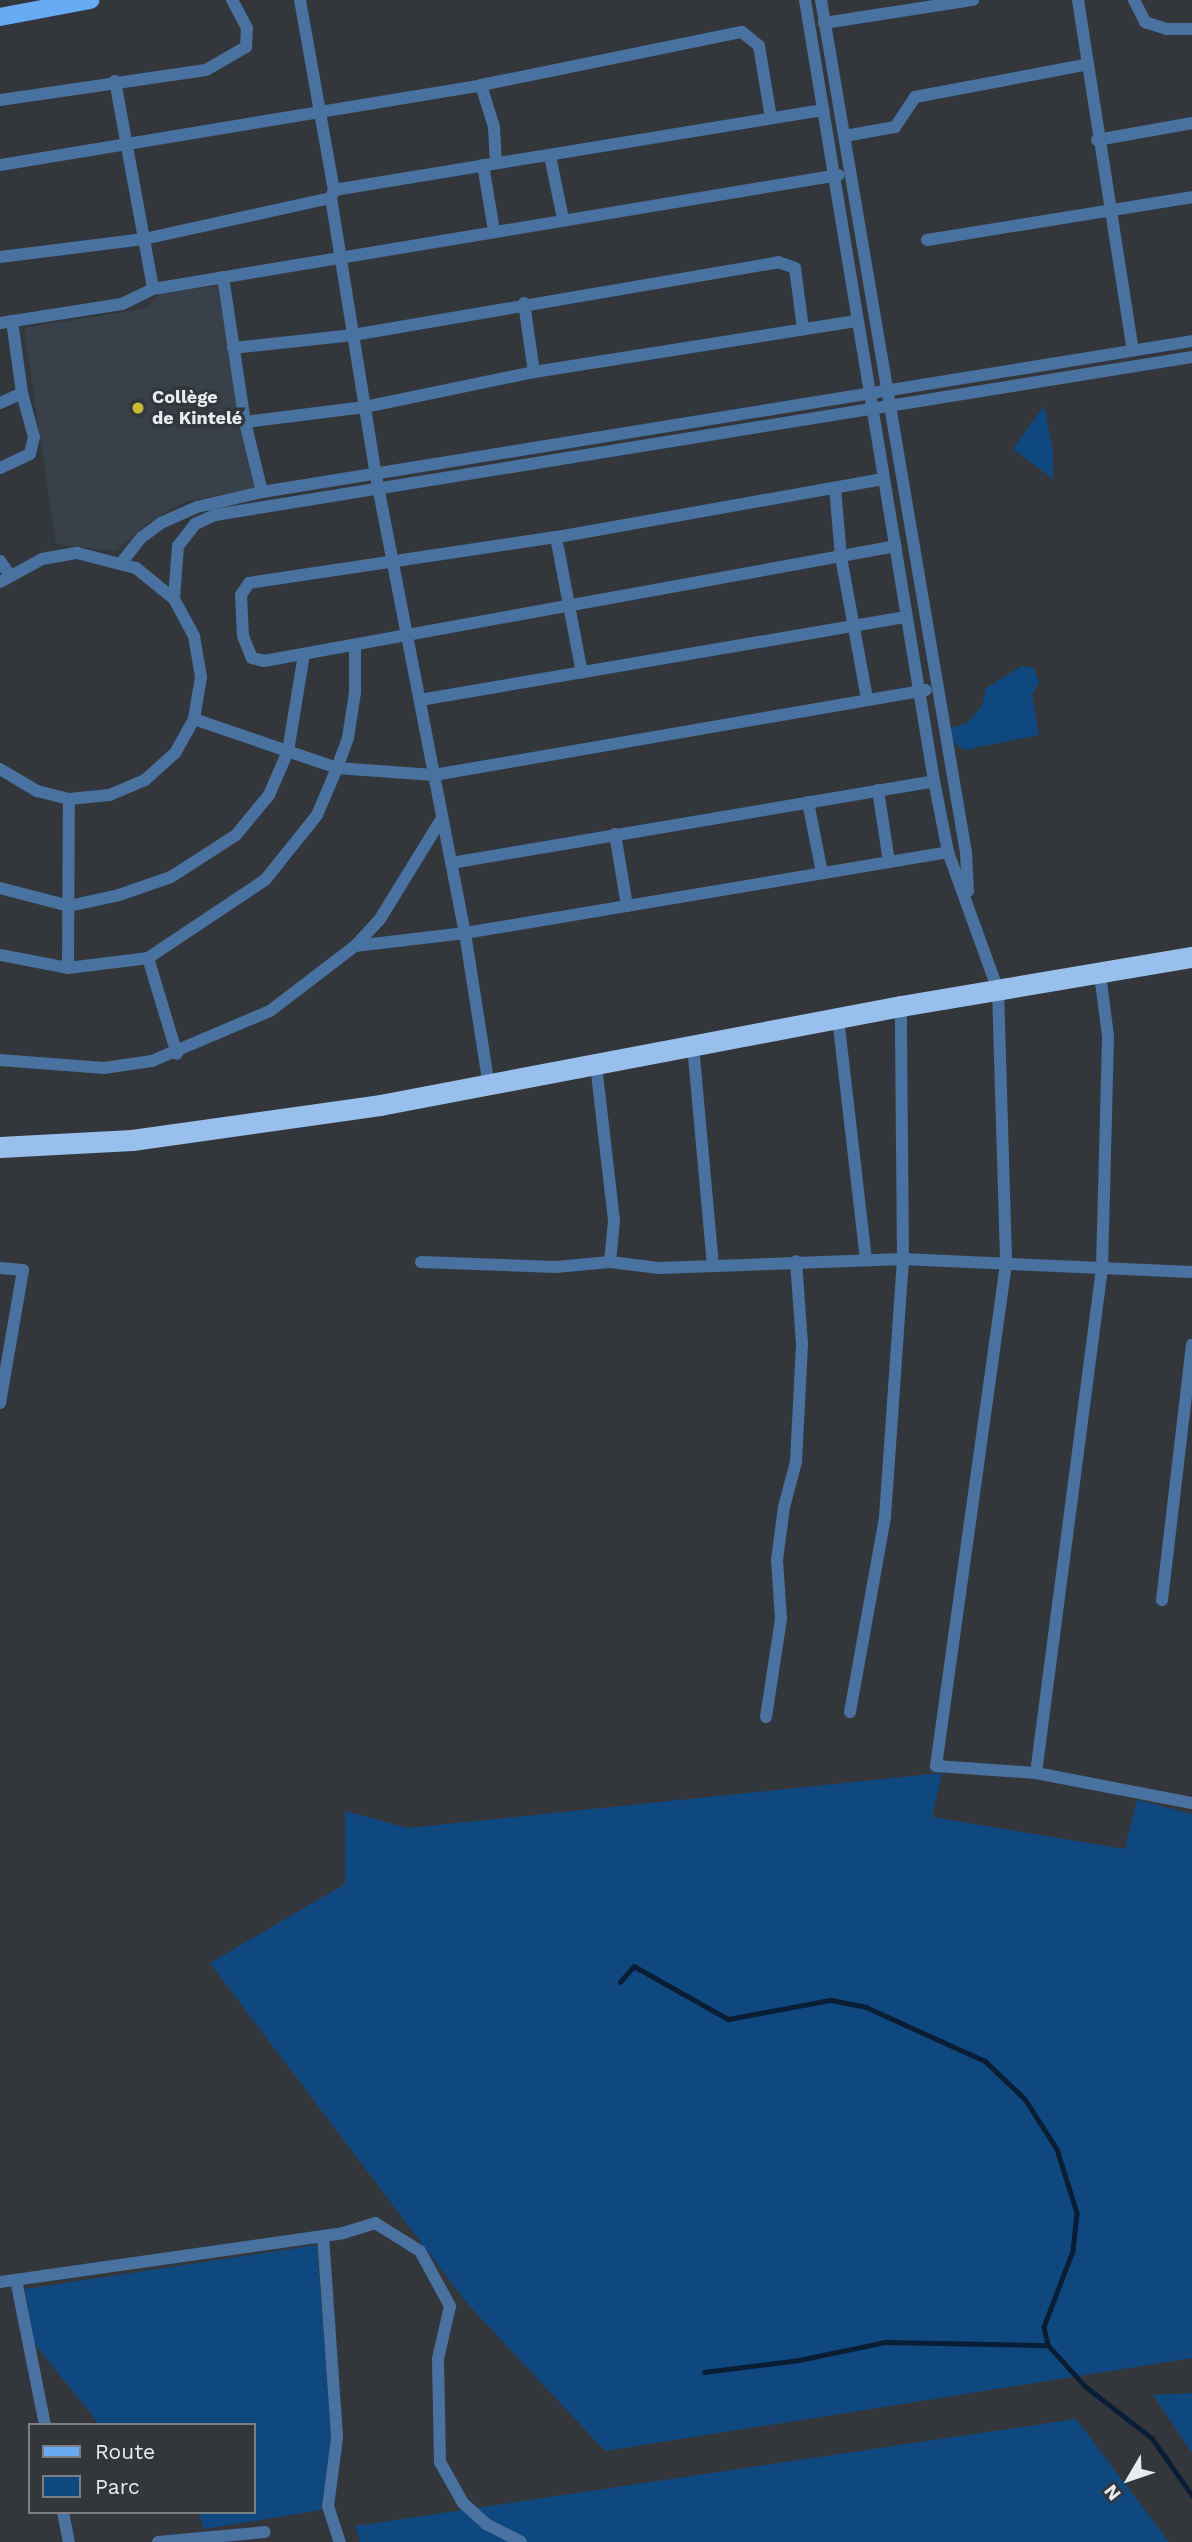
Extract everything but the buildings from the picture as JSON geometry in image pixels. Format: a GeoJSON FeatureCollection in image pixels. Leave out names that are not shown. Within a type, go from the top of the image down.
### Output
{"type":"FeatureCollection","features":[{"type":"Feature","properties":{"kind":"highway"},"geometry":{"type":"LineString","coordinates":[[0,1147],[132,1140],[489,1086],[901,1006],[1192,957]]}},
{"type":"Feature","properties":{"kind":"main road"},"geometry":{"type":"LineString","coordinates":[[0,17],[90,0]]}},
{"type":"Feature","properties":{"kind":"street"},"geometry":{"type":"LineString","coordinates":[[0,100],[115,81],[206,70],[246,47],[247,28],[232,0]]}},
{"type":"Feature","properties":{"kind":"street"},"geometry":{"type":"LineString","coordinates":[[300,0],[320,111],[377,482],[394,558],[441,820],[465,933],[489,1086]]}},
{"type":"Feature","properties":{"kind":"street"},"geometry":{"type":"LineString","coordinates":[[805,0],[868,395],[896,546],[934,781],[948,852],[998,990],[1006,1264],[936,1766],[1036,1773],[1192,1803]]}},
{"type":"Feature","properties":{"kind":"street"},"geometry":{"type":"LineString","coordinates":[[821,0],[966,853],[968,902]]}},
{"type":"Feature","properties":{"kind":"street"},"geometry":{"type":"LineString","coordinates":[[824,23],[974,0]]}},
{"type":"Feature","properties":{"kind":"street"},"geometry":{"type":"LineString","coordinates":[[1078,0],[1085,65],[1133,350]]}},
{"type":"Feature","properties":{"kind":"street"},"geometry":{"type":"LineString","coordinates":[[1134,0],[1146,22],[1167,29],[1192,29]]}},
{"type":"Feature","properties":{"kind":"street"},"geometry":{"type":"LineString","coordinates":[[0,165],[481,85],[742,32],[759,46],[771,118]]}},
{"type":"Feature","properties":{"kind":"street"},"geometry":{"type":"LineString","coordinates":[[845,136],[895,127],[915,97],[1085,65]]}},
{"type":"Feature","properties":{"kind":"street"},"geometry":{"type":"LineString","coordinates":[[115,81],[153,289]]}},
{"type":"Feature","properties":{"kind":"street"},"geometry":{"type":"LineString","coordinates":[[481,85],[494,127],[489,164],[494,231]]}},
{"type":"Feature","properties":{"kind":"street"},"geometry":{"type":"LineString","coordinates":[[0,257],[144,239],[333,194],[489,164],[824,110]]}},
{"type":"Feature","properties":{"kind":"street"},"geometry":{"type":"LineString","coordinates":[[1097,140],[1192,123]]}},
{"type":"Feature","properties":{"kind":"street"},"geometry":{"type":"LineString","coordinates":[[550,156],[564,219]]}},
{"type":"Feature","properties":{"kind":"street"},"geometry":{"type":"LineString","coordinates":[[0,468],[32,450],[34,437],[6,322],[122,304],[153,289],[851,173]]}},
{"type":"Feature","properties":{"kind":"street"},"geometry":{"type":"LineString","coordinates":[[927,240],[1112,213],[1192,197]]}},
{"type":"Feature","properties":{"kind":"street"},"geometry":{"type":"LineString","coordinates":[[233,348],[353,335],[524,303],[778,262],[795,268],[803,329]]}},
{"type":"Feature","properties":{"kind":"street"},"geometry":{"type":"LineString","coordinates":[[223,277],[245,422],[262,492]]}},
{"type":"Feature","properties":{"kind":"street"},"geometry":{"type":"LineString","coordinates":[[524,303],[534,372]]}},
{"type":"Feature","properties":{"kind":"street"},"geometry":{"type":"LineString","coordinates":[[245,422],[365,407],[534,372],[856,321]]}},
{"type":"Feature","properties":{"kind":"street"},"geometry":{"type":"LineString","coordinates":[[174,599],[178,546],[195,524],[215,515],[377,482],[1192,341]]}},
{"type":"Feature","properties":{"kind":"street"},"geometry":{"type":"LineString","coordinates":[[122,562],[141,538],[161,523],[197,507],[262,492],[377,482],[871,412],[1192,358]]}},
{"type":"Feature","properties":{"kind":"street"},"geometry":{"type":"LineString","coordinates":[[0,404],[22,393]]}},
{"type":"Feature","properties":{"kind":"street"},"geometry":{"type":"LineString","coordinates":[[883,479],[556,537],[394,558],[249,583],[244,589],[243,636],[252,657],[264,661],[355,645],[408,632],[569,606],[896,546]]}},
{"type":"Feature","properties":{"kind":"street"},"geometry":{"type":"LineString","coordinates":[[835,488],[841,556],[867,698]]}},
{"type":"Feature","properties":{"kind":"street"},"geometry":{"type":"LineString","coordinates":[[556,537],[582,673]]}},
{"type":"Feature","properties":{"kind":"street"},"geometry":{"type":"LineString","coordinates":[[0,561],[5,578],[41,559],[77,553],[122,562],[156,581],[174,599],[194,636],[201,677],[194,719],[174,753],[145,780],[109,795],[69,799],[37,791],[0,769]]}},
{"type":"Feature","properties":{"kind":"street"},"geometry":{"type":"LineString","coordinates":[[420,700],[906,617]]}},
{"type":"Feature","properties":{"kind":"street"},"geometry":{"type":"LineString","coordinates":[[0,955],[68,968],[148,958],[265,880],[317,815],[337,768],[348,738],[355,691],[355,645]]}},
{"type":"Feature","properties":{"kind":"street"},"geometry":{"type":"LineString","coordinates":[[0,888],[69,906],[119,895],[199,862],[236,835],[261,805],[288,751],[304,654]]}},
{"type":"Feature","properties":{"kind":"street"},"geometry":{"type":"LineString","coordinates":[[194,719],[337,768],[434,775],[867,698],[919,690],[938,690]]}},
{"type":"Feature","properties":{"kind":"street"},"geometry":{"type":"LineString","coordinates":[[451,863],[934,781]]}},
{"type":"Feature","properties":{"kind":"street"},"geometry":{"type":"LineString","coordinates":[[878,790],[889,862]]}},
{"type":"Feature","properties":{"kind":"street"},"geometry":{"type":"LineString","coordinates":[[68,968],[69,799]]}},
{"type":"Feature","properties":{"kind":"street"},"geometry":{"type":"LineString","coordinates":[[808,802],[822,873]]}},
{"type":"Feature","properties":{"kind":"street"},"geometry":{"type":"LineString","coordinates":[[0,1060],[104,1068],[177,1054],[270,1011],[355,946],[398,894],[441,820]]}},
{"type":"Feature","properties":{"kind":"street"},"geometry":{"type":"LineString","coordinates":[[615,834],[627,906]]}},
{"type":"Feature","properties":{"kind":"street"},"geometry":{"type":"LineString","coordinates":[[355,946],[465,933],[948,852]]}},
{"type":"Feature","properties":{"kind":"street"},"geometry":{"type":"LineString","coordinates":[[148,958],[177,1054]]}},
{"type":"Feature","properties":{"kind":"street"},"geometry":{"type":"LineString","coordinates":[[1036,1773],[1101,1268],[1108,1036],[1100,974]]}},
{"type":"Feature","properties":{"kind":"street"},"geometry":{"type":"LineString","coordinates":[[850,1712],[885,1517],[903,1259],[901,1006]]}},
{"type":"Feature","properties":{"kind":"street"},"geometry":{"type":"LineString","coordinates":[[838,1018],[866,1259]]}},
{"type":"Feature","properties":{"kind":"street"},"geometry":{"type":"LineString","coordinates":[[694,1046],[713,1265]]}},
{"type":"Feature","properties":{"kind":"street"},"geometry":{"type":"LineString","coordinates":[[596,1065],[613,1211],[610,1262]]}},
{"type":"Feature","properties":{"kind":"street"},"geometry":{"type":"LineString","coordinates":[[421,1262],[555,1267],[610,1262],[659,1268],[903,1259],[1192,1272]]}},
{"type":"Feature","properties":{"kind":"street"},"geometry":{"type":"LineString","coordinates":[[766,1717],[781,1619],[777,1560],[784,1507],[796,1462],[802,1344],[796,1261]]}},
{"type":"Feature","properties":{"kind":"street"},"geometry":{"type":"LineString","coordinates":[[0,1268],[23,1270],[0,1403]]}},
{"type":"Feature","properties":{"kind":"street"},"geometry":{"type":"LineString","coordinates":[[1162,1600],[1192,1345]]}},
{"type":"Feature","properties":{"kind":"street"},"geometry":{"type":"LineString","coordinates":[[44,2423],[5,2279],[323,2236],[375,2223],[420,2251],[450,2306],[438,2359],[440,2462],[463,2504],[486,2524],[521,2542]]}},
{"type":"Feature","properties":{"kind":"street"},"geometry":{"type":"LineString","coordinates":[[323,2236],[337,2438],[328,2506],[340,2542]]}},
{"type":"Feature","properties":{"kind":"street"},"geometry":{"type":"LineString","coordinates":[[63,2514],[69,2542]]}},
{"type":"Feature","properties":{"kind":"street"},"geometry":{"type":"LineString","coordinates":[[158,2542],[265,2532]]}},
{"type":"Feature","properties":{"kind":"shaded area","name":"Collège de Kintelé"},"geometry":{"type":"Polygon","coordinates":[[[217,286],[255,488],[184,502],[147,524],[116,551],[56,544],[24,328],[148,308],[160,294],[217,286]]]}},
{"type":"Feature","properties":{"kind":"green space"},"geometry":{"type":"Polygon","coordinates":[[[1044,406],[1053,451],[1053,479],[1013,449],[1044,406]]]}},
{"type":"Feature","properties":{"kind":"green space"},"geometry":{"type":"Polygon","coordinates":[[[1022,666],[1034,668],[1039,683],[1032,694],[1039,735],[964,750],[948,738],[951,728],[967,723],[982,706],[986,688],[1022,666]]]}},
{"type":"Feature","properties":{"kind":"green space"},"geometry":{"type":"Polygon","coordinates":[[[942,1773],[932,1817],[1125,1849],[1137,1800],[1192,1814],[1192,2358],[605,2451],[466,2302],[210,1963],[345,1884],[345,1811],[408,1828],[942,1773]]]}},
{"type":"Feature","properties":{"kind":"green space"},"geometry":{"type":"Polygon","coordinates":[[[317,2245],[331,2438],[321,2510],[204,2529],[200,2514],[256,2514],[256,2423],[98,2423],[34,2343],[25,2289],[317,2245]]]}},
{"type":"Feature","properties":{"kind":"green space"},"geometry":{"type":"Polygon","coordinates":[[[1192,2393],[1192,2453],[1153,2395],[1192,2393]]]}},
{"type":"Feature","properties":{"kind":"green space"},"geometry":{"type":"Polygon","coordinates":[[[1076,2419],[1169,2542],[360,2542],[355,2526],[1076,2419]]]}},
{"type":"Feature","properties":{"kind":"waterway"},"geometry":{"type":"LineString","coordinates":[[620,1982],[634,1966],[728,2019],[831,2000],[866,2007],[985,2061],[1025,2099],[1057,2149],[1077,2213],[1073,2251],[1044,2327],[1048,2345],[1085,2386],[1152,2438],[1192,2495]]}},
{"type":"Feature","properties":{"kind":"waterway"},"geometry":{"type":"LineString","coordinates":[[704,2372],[799,2360],[885,2342],[1048,2345]]}},
{"type":"Feature","properties":{"kind":"place","name":"Collège de Kintelé"},"geometry":{"type":"Point","coordinates":[138,408]}}]}
